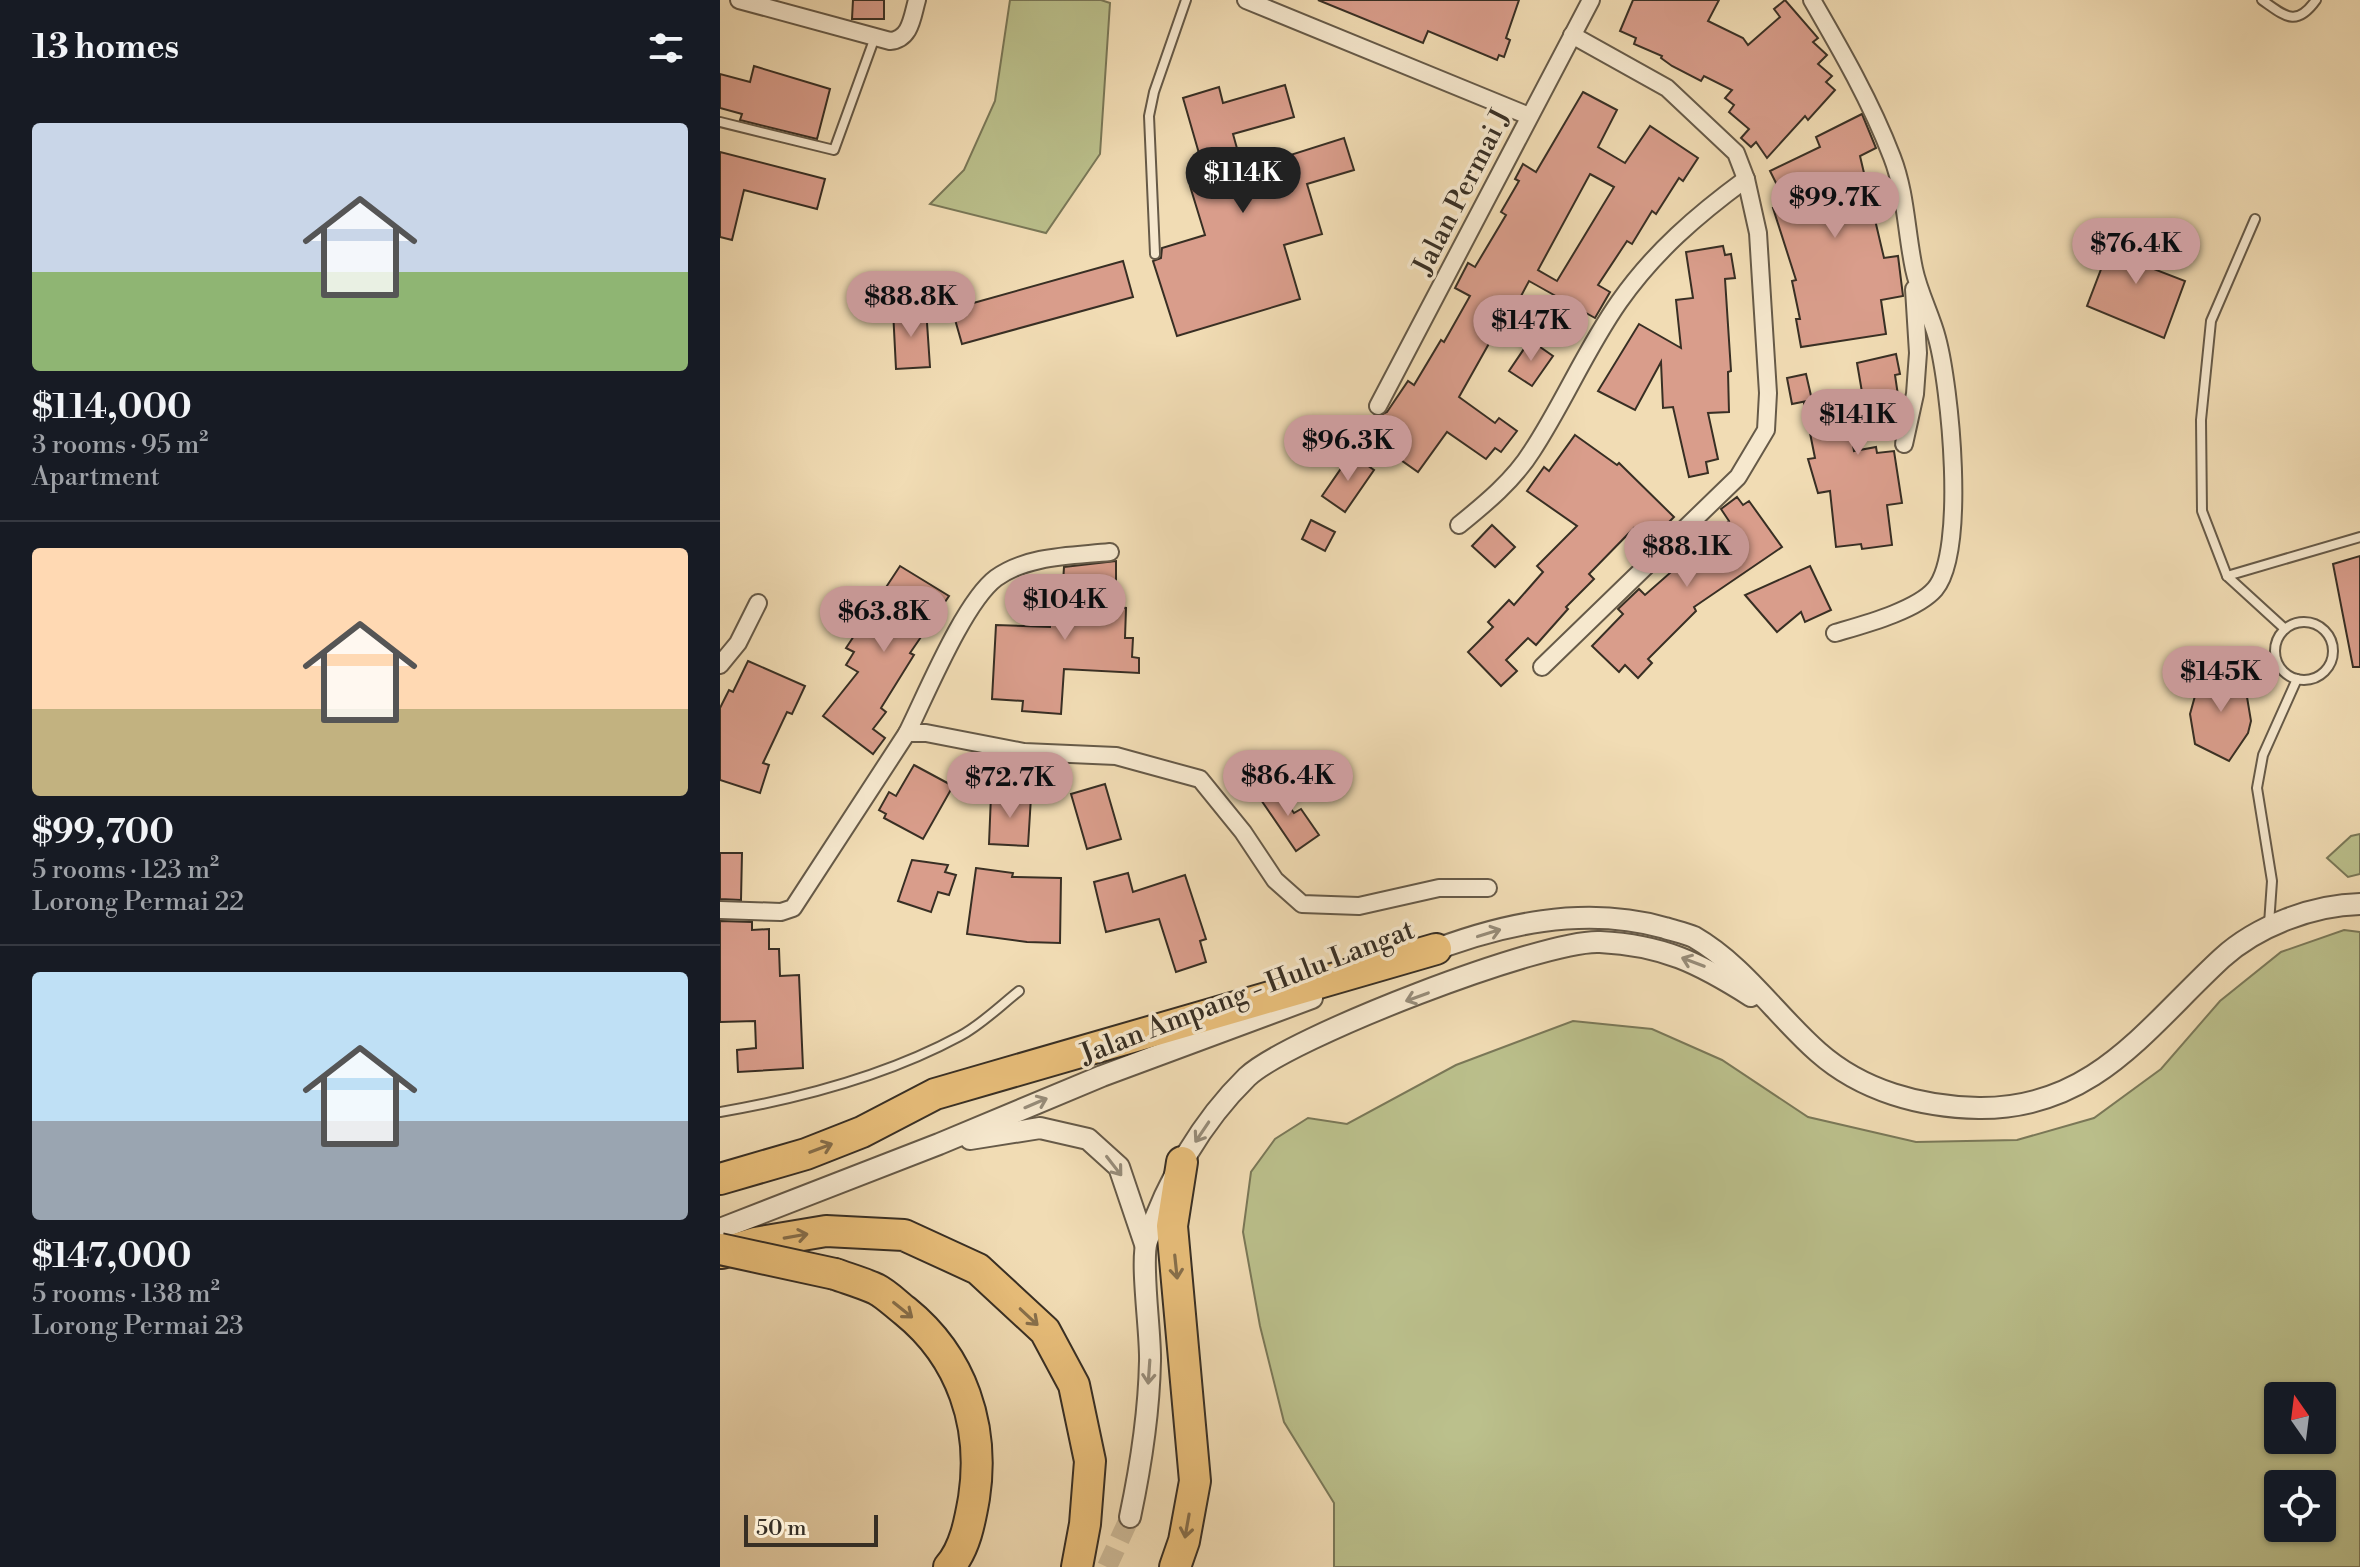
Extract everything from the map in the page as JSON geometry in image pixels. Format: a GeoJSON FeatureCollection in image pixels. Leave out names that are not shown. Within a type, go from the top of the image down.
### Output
{"type":"FeatureCollection","features":[{"type":"Feature","properties":{"kind":"highway"},"geometry":{"type":"LineString","coordinates":[[720,1179],[806,1154],[862,1132],[935,1094],[1436,949]]}},
{"type":"Feature","properties":{"kind":"highway"},"geometry":{"type":"LineString","coordinates":[[1175,1567],[1184,1541],[1195,1481],[1172,1226],[1182,1162]]}},
{"type":"Feature","properties":{"kind":"highway"},"geometry":{"type":"LineString","coordinates":[[720,1251],[826,1231],[904,1235],[978,1269],[1045,1331],[1074,1385],[1090,1461],[1085,1524],[1077,1567]]}},
{"type":"Feature","properties":{"kind":"highway"},"geometry":{"type":"LineString","coordinates":[[720,1251],[835,1274],[879,1290],[918,1322],[952,1362],[971,1417],[976,1440],[977,1476],[970,1523],[949,1567]]}},
{"type":"Feature","properties":{"kind":"street"},"geometry":{"type":"LineString","coordinates":[[739,0],[898,41],[909,30],[917,0]]}},
{"type":"Feature","properties":{"kind":"street"},"geometry":{"type":"LineString","coordinates":[[1246,0],[1529,116]]}},
{"type":"Feature","properties":{"kind":"street","name":"Jalan Permai J"},"geometry":{"type":"LineString","coordinates":[[1378,406],[1591,0]]}},
{"type":"Feature","properties":{"kind":"street"},"geometry":{"type":"LineString","coordinates":[[1812,0],[1866,96],[1892,157],[1904,197],[1914,272],[1918,353],[1915,394],[1904,444]]}},
{"type":"Feature","properties":{"kind":"street"},"geometry":{"type":"LineString","coordinates":[[1542,667],[1738,477],[1766,430],[1768,393],[1758,233],[1746,179],[1736,153],[1667,88],[1572,35]]}},
{"type":"Feature","properties":{"kind":"street"},"geometry":{"type":"LineString","coordinates":[[1459,525],[1487,502],[1532,453],[1617,304],[1652,258],[1696,216],[1746,179]]}},
{"type":"Feature","properties":{"kind":"street"},"geometry":{"type":"LineString","coordinates":[[1835,633],[1888,617],[1910,605],[1935,589],[1944,567],[1953,500],[1954,445],[1938,339],[1914,272]]}},
{"type":"Feature","properties":{"kind":"street"},"geometry":{"type":"LineString","coordinates":[[720,910],[781,912],[793,908],[907,733],[965,617],[995,579],[1034,561],[1110,552]]}},
{"type":"Feature","properties":{"kind":"street"},"geometry":{"type":"LineString","coordinates":[[720,665],[738,643],[758,603]]}},
{"type":"Feature","properties":{"kind":"street"},"geometry":{"type":"LineString","coordinates":[[907,733],[926,733],[1024,752],[1116,756],[1200,779],[1243,832],[1275,880],[1302,904],[1359,906],[1439,888],[1488,888]]}},
{"type":"Feature","properties":{"kind":"street","name":"Jalan Ampang - Hulu Langat"},"geometry":{"type":"LineString","coordinates":[[720,1229],[939,1144],[1102,1076],[1436,949],[1502,929],[1552,919],[1599,917],[1646,923],[1691,936],[1727,960],[1818,1052],[1850,1075],[1887,1093],[1930,1104],[1980,1108],[2023,1105],[2056,1097],[2088,1082],[2144,1036],[2224,957],[2269,928],[2305,913],[2360,904]]}},
{"type":"Feature","properties":{"kind":"street","name":"Jalan Ampang - Hulu Langat"},"geometry":{"type":"LineString","coordinates":[[1130,1517],[1142,1460],[1150,1360],[1145,1244],[1182,1162],[1208,1122],[1249,1075],[1322,1032],[1537,952],[1596,942],[1648,947],[1701,965],[1784,1017]]}},
{"type":"Feature","properties":{"kind":"street"},"geometry":{"type":"LineString","coordinates":[[939,1144],[1040,1128],[1088,1139],[1119,1167],[1145,1244]]}},
{"type":"Feature","properties":{"kind":"lane"},"geometry":{"type":"LineString","coordinates":[[1155,254],[1149,116],[1186,0]]}},
{"type":"Feature","properties":{"kind":"lane"},"geometry":{"type":"LineString","coordinates":[[2262,0],[2287,17],[2298,18],[2307,13],[2316,0]]}},
{"type":"Feature","properties":{"kind":"lane"},"geometry":{"type":"LineString","coordinates":[[720,122],[834,150],[882,39]]}},
{"type":"Feature","properties":{"kind":"lane"},"geometry":{"type":"LineString","coordinates":[[2255,219],[2211,321],[2201,420],[2202,511],[2227,576],[2285,629]]}},
{"type":"Feature","properties":{"kind":"lane"},"geometry":{"type":"LineString","coordinates":[[2227,576],[2360,537]]}},
{"type":"Feature","properties":{"kind":"lane"},"geometry":{"type":"LineString","coordinates":[[2293,624],[2313,624],[2328,635],[2332,654],[2324,671],[2307,679],[2297,679],[2288,675],[2277,662],[2275,644],[2285,629],[2293,624]]}},
{"type":"Feature","properties":{"kind":"lane"},"geometry":{"type":"LineString","coordinates":[[2269,928],[2272,881],[2257,788],[2263,755],[2297,679]]}},
{"type":"Feature","properties":{"kind":"lane"},"geometry":{"type":"LineString","coordinates":[[720,1112],[784,1101],[881,1071],[962,1035],[1019,991]]}},
{"type":"Feature","properties":{"kind":"green space"},"geometry":{"type":"Polygon","coordinates":[[[1010,0],[1101,0],[1110,3],[1100,154],[1046,233],[930,204],[964,170],[995,101],[1010,0]]]}},
{"type":"Feature","properties":{"kind":"green space"},"geometry":{"type":"Polygon","coordinates":[[[2360,834],[2360,874],[2348,877],[2327,858],[2351,836],[2360,834]]]}},
{"type":"Feature","properties":{"kind":"green space"},"geometry":{"type":"Polygon","coordinates":[[[2344,930],[2360,932],[2360,1567],[1334,1567],[1334,1503],[1284,1422],[1260,1326],[1243,1232],[1251,1172],[1275,1139],[1308,1118],[1347,1124],[1456,1065],[1573,1021],[1652,1029],[1722,1060],[1808,1117],[1916,1142],[2017,1140],[2094,1118],[2161,1069],[2220,1001],[2281,952],[2344,930]]]}},
{"type":"Feature","properties":{"kind":"building"},"geometry":{"type":"Polygon","coordinates":[[[853,0],[884,0],[884,19],[852,19],[853,0]]]}},
{"type":"Feature","properties":{"kind":"building"},"geometry":{"type":"Polygon","coordinates":[[[1318,0],[1519,0],[1506,38],[1510,40],[1504,57],[1499,55],[1497,60],[1428,31],[1423,43],[1318,0]]]}},
{"type":"Feature","properties":{"kind":"building"},"geometry":{"type":"Polygon","coordinates":[[[1633,0],[1719,0],[1708,21],[1743,38],[1748,45],[1780,17],[1774,9],[1785,0],[1818,38],[1813,42],[1827,55],[1818,64],[1832,76],[1826,82],[1835,90],[1808,120],[1805,116],[1767,158],[1756,142],[1751,147],[1741,138],[1749,129],[1729,112],[1734,105],[1725,98],[1732,90],[1704,76],[1701,81],[1672,66],[1662,56],[1634,44],[1636,38],[1620,31],[1633,0]]]}},
{"type":"Feature","properties":{"kind":"building"},"geometry":{"type":"Polygon","coordinates":[[[754,66],[830,89],[817,139],[740,120],[742,114],[720,108],[720,74],[750,82],[754,66]]]}},
{"type":"Feature","properties":{"kind":"building"},"geometry":{"type":"Polygon","coordinates":[[[1285,85],[1294,117],[1233,134],[1243,170],[1344,138],[1354,170],[1307,184],[1322,234],[1284,245],[1300,299],[1177,336],[1153,261],[1161,258],[1162,248],[1205,235],[1190,186],[1207,181],[1183,98],[1219,87],[1223,103],[1285,85]]]}},
{"type":"Feature","properties":{"kind":"building"},"geometry":{"type":"Polygon","coordinates":[[[1583,92],[1617,110],[1598,147],[1625,163],[1650,126],[1698,158],[1683,181],[1679,178],[1656,214],[1652,211],[1632,244],[1627,241],[1598,285],[1610,292],[1595,318],[1529,281],[1510,317],[1505,315],[1459,397],[1495,423],[1499,418],[1517,431],[1501,452],[1495,448],[1486,459],[1447,432],[1418,472],[1398,458],[1406,447],[1372,423],[1376,417],[1387,412],[1408,381],[1414,385],[1441,340],[1444,342],[1470,296],[1455,288],[1468,263],[1475,267],[1506,215],[1501,212],[1519,181],[1515,179],[1523,164],[1536,172],[1583,92]],[[1590,174],[1538,270],[1557,281],[1614,187],[1590,174]]]}},
{"type":"Feature","properties":{"kind":"building"},"geometry":{"type":"Polygon","coordinates":[[[1862,114],[1876,148],[1860,156],[1884,258],[1898,256],[1903,296],[1881,300],[1886,334],[1801,347],[1796,319],[1800,319],[1792,281],[1796,280],[1773,208],[1787,205],[1770,171],[1820,147],[1816,137],[1862,114]]]}},
{"type":"Feature","properties":{"kind":"building"},"geometry":{"type":"Polygon","coordinates":[[[720,152],[825,179],[817,209],[744,190],[732,240],[720,237],[720,152]]]}},
{"type":"Feature","properties":{"kind":"building"},"geometry":{"type":"Polygon","coordinates":[[[2116,230],[2158,246],[2151,268],[2185,281],[2164,338],[2087,306],[2116,230]]]}},
{"type":"Feature","properties":{"kind":"building"},"geometry":{"type":"Polygon","coordinates":[[[1723,246],[1725,255],[1731,254],[1735,278],[1725,279],[1731,371],[1728,372],[1729,412],[1708,413],[1718,459],[1706,462],[1708,473],[1689,477],[1673,407],[1663,408],[1661,362],[1635,410],[1598,391],[1639,324],[1681,348],[1676,300],[1693,298],[1686,252],[1723,246]]]}},
{"type":"Feature","properties":{"kind":"building"},"geometry":{"type":"Polygon","coordinates":[[[1123,261],[1133,297],[962,344],[952,309],[1123,261]]]}},
{"type":"Feature","properties":{"kind":"building"},"geometry":{"type":"Polygon","coordinates":[[[926,308],[930,367],[896,369],[893,310],[926,308]]]}},
{"type":"Feature","properties":{"kind":"building"},"geometry":{"type":"Polygon","coordinates":[[[1530,340],[1553,356],[1532,386],[1509,371],[1530,340]]]}},
{"type":"Feature","properties":{"kind":"building"},"geometry":{"type":"Polygon","coordinates":[[[1896,354],[1900,374],[1895,375],[1900,409],[1898,422],[1883,424],[1882,418],[1849,423],[1854,451],[1876,447],[1877,453],[1894,451],[1902,503],[1887,505],[1892,545],[1862,549],[1861,544],[1836,547],[1830,491],[1818,493],[1808,459],[1815,458],[1804,403],[1862,392],[1857,363],[1896,354]]]}},
{"type":"Feature","properties":{"kind":"building"},"geometry":{"type":"Polygon","coordinates":[[[1806,374],[1812,400],[1792,404],[1787,378],[1806,374]]]}},
{"type":"Feature","properties":{"kind":"building"},"geometry":{"type":"Polygon","coordinates":[[[1575,435],[1617,465],[1619,463],[1674,517],[1649,542],[1634,528],[1589,574],[1594,579],[1566,607],[1568,609],[1536,645],[1528,638],[1506,660],[1517,671],[1501,686],[1468,652],[1493,627],[1488,622],[1509,600],[1514,605],[1543,572],[1537,566],[1577,526],[1527,491],[1544,467],[1549,471],[1575,435]]]}},
{"type":"Feature","properties":{"kind":"building"},"geometry":{"type":"Polygon","coordinates":[[[1351,454],[1374,470],[1345,512],[1322,496],[1351,454]]]}},
{"type":"Feature","properties":{"kind":"building"},"geometry":{"type":"Polygon","coordinates":[[[1737,497],[1743,505],[1749,501],[1782,547],[1694,607],[1696,611],[1648,659],[1652,663],[1638,678],[1625,665],[1619,672],[1592,646],[1623,614],[1618,609],[1639,589],[1645,595],[1729,521],[1721,509],[1737,497]]]}},
{"type":"Feature","properties":{"kind":"building"},"geometry":{"type":"Polygon","coordinates":[[[1311,520],[1335,532],[1325,551],[1302,539],[1311,520]]]}},
{"type":"Feature","properties":{"kind":"building"},"geometry":{"type":"Polygon","coordinates":[[[1492,525],[1515,547],[1495,567],[1472,546],[1492,525]]]}},
{"type":"Feature","properties":{"kind":"building"},"geometry":{"type":"Polygon","coordinates":[[[2360,556],[2360,667],[2353,667],[2333,564],[2360,556]]]}},
{"type":"Feature","properties":{"kind":"building"},"geometry":{"type":"Polygon","coordinates":[[[1116,561],[1116,607],[1126,608],[1125,638],[1133,638],[1132,657],[1139,658],[1139,673],[1064,669],[1061,714],[1022,711],[1023,701],[992,699],[996,625],[1050,627],[1052,599],[1062,599],[1064,567],[1116,561]]]}},
{"type":"Feature","properties":{"kind":"building"},"geometry":{"type":"Polygon","coordinates":[[[900,566],[949,596],[910,653],[914,655],[881,708],[886,712],[873,729],[885,738],[873,754],[823,716],[858,672],[846,665],[854,652],[846,648],[900,566]]]}},
{"type":"Feature","properties":{"kind":"building"},"geometry":{"type":"Polygon","coordinates":[[[1810,566],[1831,610],[1805,622],[1801,612],[1777,632],[1745,595],[1810,566]]]}},
{"type":"Feature","properties":{"kind":"building"},"geometry":{"type":"Polygon","coordinates":[[[748,661],[805,686],[792,714],[787,712],[763,763],[769,765],[760,793],[720,780],[720,708],[729,690],[733,692],[748,661]]]}},
{"type":"Feature","properties":{"kind":"building"},"geometry":{"type":"Polygon","coordinates":[[[2231,663],[2246,691],[2251,721],[2248,733],[2229,761],[2195,744],[2190,714],[2195,696],[2204,683],[2231,663]]]}},
{"type":"Feature","properties":{"kind":"building"},"geometry":{"type":"Polygon","coordinates":[[[914,765],[953,786],[923,839],[884,818],[886,814],[879,810],[889,792],[896,796],[914,765]]]}},
{"type":"Feature","properties":{"kind":"building"},"geometry":{"type":"Polygon","coordinates":[[[1272,783],[1294,813],[1301,809],[1319,835],[1296,851],[1257,794],[1272,783]]]}},
{"type":"Feature","properties":{"kind":"building"},"geometry":{"type":"Polygon","coordinates":[[[1105,784],[1121,839],[1087,849],[1071,794],[1105,784]]]}},
{"type":"Feature","properties":{"kind":"building"},"geometry":{"type":"Polygon","coordinates":[[[991,795],[1031,797],[1028,846],[989,844],[991,795]]]}},
{"type":"Feature","properties":{"kind":"building"},"geometry":{"type":"Polygon","coordinates":[[[720,853],[742,853],[741,900],[720,899],[720,853]]]}},
{"type":"Feature","properties":{"kind":"building"},"geometry":{"type":"Polygon","coordinates":[[[912,860],[948,865],[945,872],[956,875],[949,895],[938,892],[931,912],[898,901],[912,860]]]}},
{"type":"Feature","properties":{"kind":"building"},"geometry":{"type":"Polygon","coordinates":[[[976,868],[1013,873],[1012,877],[1061,878],[1060,943],[967,934],[976,868]]]}},
{"type":"Feature","properties":{"kind":"building"},"geometry":{"type":"Polygon","coordinates":[[[1128,873],[1133,892],[1185,875],[1206,939],[1200,941],[1206,962],[1176,972],[1159,919],[1106,932],[1094,882],[1128,873]]]}},
{"type":"Feature","properties":{"kind":"building"},"geometry":{"type":"Polygon","coordinates":[[[720,921],[752,922],[752,930],[769,929],[769,949],[779,949],[780,976],[799,975],[803,1068],[738,1072],[737,1050],[756,1048],[755,1021],[720,1022],[720,921]]]}},
{"type":"Feature","properties":{"kind":"tunnel"},"geometry":{"type":"LineString","coordinates":[[1107,1567],[1130,1517]]}}]}
